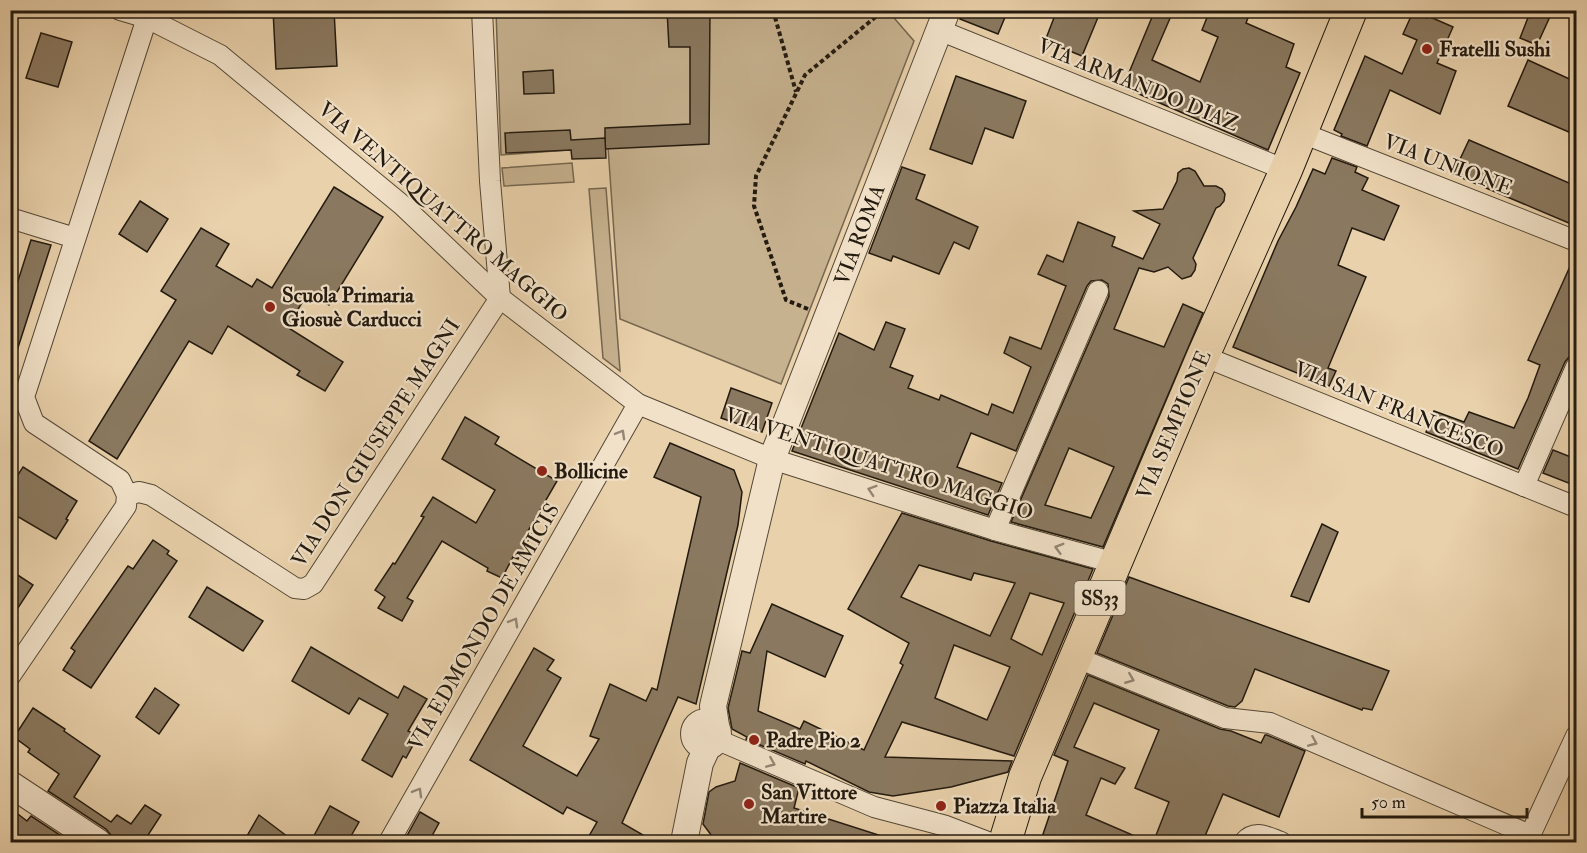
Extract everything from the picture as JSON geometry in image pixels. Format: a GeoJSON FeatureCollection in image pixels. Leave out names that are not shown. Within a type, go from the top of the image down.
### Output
{"type":"FeatureCollection","features":[{"type":"Feature","properties":{"kind":"main road","name":"VIA SEMPIONE"},"geometry":{"type":"LineString","coordinates":[[1005,843],[1024,777],[1203,356],[1302,133],[1351,10]]}},
{"type":"Feature","properties":{"kind":"street","name":"VIA VENTIQUATTRO MAGGIO"},"geometry":{"type":"LineString","coordinates":[[120,10],[147,18],[220,55],[402,205],[500,298],[638,404],[772,459],[995,530],[1115,563]]}},
{"type":"Feature","properties":{"kind":"street"},"geometry":{"type":"LineString","coordinates":[[482,10],[490,181],[500,298]]}},
{"type":"Feature","properties":{"kind":"street"},"geometry":{"type":"LineString","coordinates":[[10,676],[126,506],[127,495],[120,480],[34,423],[24,397],[147,18]]}},
{"type":"Feature","properties":{"kind":"street","name":"VIA ARMANDO DIAZ"},"geometry":{"type":"LineString","coordinates":[[943,20],[1286,170]]}},
{"type":"Feature","properties":{"kind":"street","name":"VIA ROMA"},"geometry":{"type":"LineString","coordinates":[[684,843],[772,459],[943,20]]}},
{"type":"Feature","properties":{"kind":"street","name":"VIA UNIONE"},"geometry":{"type":"LineString","coordinates":[[1302,133],[1576,241]]}},
{"type":"Feature","properties":{"kind":"street"},"geometry":{"type":"LineString","coordinates":[[10,218],[75,238]]}},
{"type":"Feature","properties":{"kind":"street"},"geometry":{"type":"LineString","coordinates":[[995,530],[1098,291]]}},
{"type":"Feature","properties":{"kind":"street","name":"VIA DON GIUSEPPE MAGNI"},"geometry":{"type":"LineString","coordinates":[[127,495],[139,492],[151,495],[295,588],[309,588],[500,298]]}},
{"type":"Feature","properties":{"kind":"street","name":"VIA SAN FRANCESCO"},"geometry":{"type":"LineString","coordinates":[[1203,356],[1576,507]]}},
{"type":"Feature","properties":{"kind":"street"},"geometry":{"type":"LineString","coordinates":[[1524,486],[1576,367]]}},
{"type":"Feature","properties":{"kind":"street","name":"VIA EDMONDO DE AMICIS"},"geometry":{"type":"LineString","coordinates":[[389,843],[638,404]]}},
{"type":"Feature","properties":{"kind":"street"},"geometry":{"type":"LineString","coordinates":[[1076,657],[1225,718],[1270,723],[1528,839],[1569,772],[1576,736]]}},
{"type":"Feature","properties":{"kind":"street"},"geometry":{"type":"LineString","coordinates":[[708,735],[874,807],[946,826],[988,843]]}},
{"type":"Feature","properties":{"kind":"street"},"geometry":{"type":"LineString","coordinates":[[10,784],[98,843]]}},
{"type":"Feature","properties":{"kind":"street"},"geometry":{"type":"LineString","coordinates":[[1244,843],[1250,835],[1257,834],[1281,843]]}},
{"type":"Feature","properties":{"kind":"path"},"geometry":{"type":"LineString","coordinates":[[773,10],[796,93]]}},
{"type":"Feature","properties":{"kind":"path"},"geometry":{"type":"LineString","coordinates":[[828,317],[786,300],[754,206],[756,176],[805,75],[885,11]]}},
{"type":"Feature","properties":{"kind":"shaded area"},"geometry":{"type":"Polygon","coordinates":[[[496,11],[888,11],[914,41],[781,384],[620,319],[608,147],[501,155],[496,11]]]}},
{"type":"Feature","properties":{"kind":"shaded area"},"geometry":{"type":"Polygon","coordinates":[[[572,163],[574,182],[504,186],[502,168],[572,163]]]}},
{"type":"Feature","properties":{"kind":"shaded area"},"geometry":{"type":"Polygon","coordinates":[[[606,188],[620,371],[603,358],[589,189],[606,188]]]}},
{"type":"Feature","properties":{"kind":"building"},"geometry":{"type":"Polygon","coordinates":[[[273,10],[334,10],[337,66],[276,69],[273,10]]]}},
{"type":"Feature","properties":{"kind":"building"},"geometry":{"type":"Polygon","coordinates":[[[667,10],[710,10],[709,144],[605,149],[605,128],[690,124],[690,47],[669,47],[667,10]]]}},
{"type":"Feature","properties":{"kind":"building"},"geometry":{"type":"Polygon","coordinates":[[[962,10],[1008,10],[998,34],[960,19],[962,10]]]}},
{"type":"Feature","properties":{"kind":"building"},"geometry":{"type":"Polygon","coordinates":[[[1057,10],[1101,10],[1082,56],[1045,41],[1057,10]]]}},
{"type":"Feature","properties":{"kind":"building"},"geometry":{"type":"Polygon","coordinates":[[[1155,10],[1171,16],[1152,60],[1200,82],[1218,37],[1202,30],[1210,10],[1251,10],[1246,23],[1294,44],[1286,67],[1300,73],[1268,150],[1123,87],[1155,10]]]}},
{"type":"Feature","properties":{"kind":"building"},"geometry":{"type":"Polygon","coordinates":[[[1531,10],[1553,10],[1537,45],[1520,38],[1531,10]]]}},
{"type":"Feature","properties":{"kind":"building"},"geometry":{"type":"Polygon","coordinates":[[[1413,12],[1453,27],[1437,63],[1456,71],[1440,114],[1390,90],[1367,146],[1341,136],[1342,134],[1334,130],[1365,56],[1402,74],[1417,40],[1403,34],[1413,12]]]}},
{"type":"Feature","properties":{"kind":"building"},"geometry":{"type":"Polygon","coordinates":[[[41,33],[72,42],[58,87],[26,78],[41,33]]]}},
{"type":"Feature","properties":{"kind":"building"},"geometry":{"type":"Polygon","coordinates":[[[1528,60],[1576,82],[1576,135],[1508,106],[1528,60]]]}},
{"type":"Feature","properties":{"kind":"building"},"geometry":{"type":"Polygon","coordinates":[[[553,70],[554,93],[524,94],[523,72],[553,70]]]}},
{"type":"Feature","properties":{"kind":"building"},"geometry":{"type":"Polygon","coordinates":[[[956,76],[1026,101],[1013,138],[985,128],[972,164],[930,149],[956,76]]]}},
{"type":"Feature","properties":{"kind":"building"},"geometry":{"type":"Polygon","coordinates":[[[570,130],[571,140],[605,138],[606,158],[572,159],[571,150],[506,153],[505,133],[570,130]]]}},
{"type":"Feature","properties":{"kind":"building"},"geometry":{"type":"Polygon","coordinates":[[[1469,140],[1576,186],[1576,226],[1453,174],[1469,140]]]}},
{"type":"Feature","properties":{"kind":"building"},"geometry":{"type":"Polygon","coordinates":[[[1332,158],[1357,167],[1355,172],[1368,178],[1362,190],[1399,206],[1384,240],[1352,228],[1338,265],[1366,277],[1328,368],[1336,371],[1329,386],[1233,347],[1278,241],[1313,169],[1325,174],[1332,158]]]}},
{"type":"Feature","properties":{"kind":"building"},"geometry":{"type":"Polygon","coordinates":[[[902,167],[925,175],[916,199],[978,227],[969,249],[954,242],[939,274],[893,256],[891,261],[869,253],[902,167]]]}},
{"type":"Feature","properties":{"kind":"building"},"geometry":{"type":"Polygon","coordinates":[[[1189,168],[1195,171],[1204,186],[1216,186],[1225,194],[1224,201],[1216,208],[1193,258],[1196,264],[1195,270],[1191,276],[1182,279],[1168,267],[1154,272],[1139,268],[1114,329],[1164,347],[1183,304],[1203,313],[1103,547],[1011,522],[1109,296],[1108,284],[1102,280],[1091,281],[1087,286],[1016,451],[971,433],[957,467],[1002,483],[988,515],[792,451],[839,333],[874,350],[886,322],[905,329],[890,367],[913,376],[908,388],[939,400],[941,395],[988,415],[992,404],[1013,413],[1031,367],[1004,353],[1010,337],[1041,349],[1066,286],[1038,274],[1047,255],[1063,262],[1078,222],[1115,237],[1112,246],[1143,259],[1160,224],[1134,211],[1163,209],[1177,181],[1178,173],[1189,168]],[[1069,448],[1045,505],[1091,518],[1114,467],[1069,448]]]}},
{"type":"Feature","properties":{"kind":"building"},"geometry":{"type":"Polygon","coordinates":[[[334,187],[383,217],[329,305],[308,293],[287,327],[343,362],[325,391],[297,375],[300,371],[228,326],[212,354],[189,341],[117,459],[89,441],[176,300],[161,291],[201,228],[229,244],[216,266],[252,287],[257,279],[272,288],[334,187]]]}},
{"type":"Feature","properties":{"kind":"building"},"geometry":{"type":"Polygon","coordinates":[[[140,201],[168,219],[147,252],[119,234],[140,201]]]}},
{"type":"Feature","properties":{"kind":"building"},"geometry":{"type":"Polygon","coordinates":[[[31,240],[51,245],[14,360],[10,359],[10,306],[31,240]]]}},
{"type":"Feature","properties":{"kind":"building"},"geometry":{"type":"Polygon","coordinates":[[[1576,253],[1576,355],[1569,357],[1565,362],[1518,469],[1426,432],[1434,411],[1464,422],[1469,412],[1514,428],[1540,365],[1528,360],[1576,253]]]}},
{"type":"Feature","properties":{"kind":"building"},"geometry":{"type":"Polygon","coordinates":[[[731,388],[772,403],[762,432],[721,418],[731,388]]]}},
{"type":"Feature","properties":{"kind":"building"},"geometry":{"type":"Polygon","coordinates":[[[465,417],[499,437],[495,444],[557,481],[528,531],[532,533],[518,559],[513,557],[502,578],[487,571],[488,568],[442,541],[407,598],[413,601],[402,621],[378,608],[385,597],[375,590],[393,563],[395,564],[424,517],[421,516],[433,497],[476,523],[495,490],[442,459],[465,417]]]}},
{"type":"Feature","properties":{"kind":"building"},"geometry":{"type":"Polygon","coordinates":[[[670,443],[734,470],[742,492],[738,525],[696,704],[678,697],[622,823],[657,843],[585,843],[597,822],[567,807],[563,814],[470,760],[534,648],[554,660],[547,670],[561,678],[523,746],[577,776],[599,739],[590,736],[610,684],[646,701],[652,688],[657,690],[701,497],[654,477],[670,443]]]}},
{"type":"Feature","properties":{"kind":"building"},"geometry":{"type":"Polygon","coordinates":[[[1553,450],[1576,459],[1576,486],[1543,473],[1553,450]]]}},
{"type":"Feature","properties":{"kind":"building"},"geometry":{"type":"Polygon","coordinates":[[[23,467],[77,501],[56,539],[10,512],[10,487],[23,467]]]}},
{"type":"Feature","properties":{"kind":"building"},"geometry":{"type":"Polygon","coordinates":[[[902,513],[991,541],[1093,569],[1014,756],[902,722],[885,757],[1012,761],[1008,772],[951,787],[893,796],[869,792],[806,761],[805,764],[746,739],[747,737],[732,729],[728,708],[742,651],[750,653],[772,604],[843,636],[825,677],[767,651],[758,711],[800,729],[804,721],[864,750],[903,665],[900,663],[909,643],[848,609],[902,513]],[[919,565],[901,597],[990,636],[1015,583],[974,573],[971,580],[919,565]],[[1030,593],[1011,639],[1042,655],[1064,603],[1030,593]],[[954,645],[935,698],[987,720],[1010,667],[954,645]]]}},
{"type":"Feature","properties":{"kind":"building"},"geometry":{"type":"Polygon","coordinates":[[[1322,524],[1338,532],[1309,602],[1291,596],[1322,524]]]}},
{"type":"Feature","properties":{"kind":"building"},"geometry":{"type":"Polygon","coordinates":[[[153,540],[169,551],[167,554],[177,561],[91,688],[63,670],[75,651],[71,648],[128,566],[133,569],[153,540]]]}},
{"type":"Feature","properties":{"kind":"building"},"geometry":{"type":"Polygon","coordinates":[[[10,570],[33,585],[10,620],[10,570]]]}},
{"type":"Feature","properties":{"kind":"building"},"geometry":{"type":"Polygon","coordinates":[[[1129,577],[1389,671],[1372,710],[1363,708],[1362,710],[1255,669],[1242,701],[1235,707],[1228,706],[1097,653],[1129,577]]]}},
{"type":"Feature","properties":{"kind":"building"},"geometry":{"type":"Polygon","coordinates":[[[207,587],[263,621],[243,651],[189,617],[207,587]]]}},
{"type":"Feature","properties":{"kind":"building"},"geometry":{"type":"Polygon","coordinates":[[[311,647],[398,698],[404,686],[427,699],[408,731],[418,736],[406,758],[403,756],[392,777],[362,760],[388,714],[359,698],[349,714],[292,681],[311,647]]]}},
{"type":"Feature","properties":{"kind":"building"},"geometry":{"type":"Polygon","coordinates":[[[1088,675],[1220,729],[1261,743],[1267,735],[1305,751],[1279,817],[1223,794],[1202,843],[1153,843],[1169,802],[1135,788],[1159,730],[1094,703],[1074,747],[1125,768],[1115,784],[1101,778],[1086,815],[1151,843],[1040,843],[1068,761],[1054,755],[1088,675]]]}},
{"type":"Feature","properties":{"kind":"building"},"geometry":{"type":"Polygon","coordinates":[[[155,688],[179,705],[159,734],[136,717],[155,688]]]}},
{"type":"Feature","properties":{"kind":"building"},"geometry":{"type":"Polygon","coordinates":[[[33,708],[100,756],[74,797],[111,822],[117,815],[131,824],[145,805],[161,815],[148,835],[160,843],[113,843],[106,829],[48,791],[59,774],[28,752],[30,749],[14,737],[33,708]]]}},
{"type":"Feature","properties":{"kind":"building","name":"San Vittore Martire"},"geometry":{"type":"Polygon","coordinates":[[[740,763],[799,788],[794,808],[891,839],[890,843],[717,843],[703,824],[709,792],[716,787],[735,781],[740,763]]]}},
{"type":"Feature","properties":{"kind":"building"},"geometry":{"type":"Polygon","coordinates":[[[330,806],[359,822],[347,843],[310,843],[330,806]]]}},
{"type":"Feature","properties":{"kind":"building"},"geometry":{"type":"Polygon","coordinates":[[[10,808],[27,821],[31,816],[60,835],[51,843],[10,843],[10,808]]]}},
{"type":"Feature","properties":{"kind":"building"},"geometry":{"type":"Polygon","coordinates":[[[420,812],[439,823],[428,843],[403,843],[420,812]]]}},
{"type":"Feature","properties":{"kind":"building"},"geometry":{"type":"Polygon","coordinates":[[[259,815],[296,843],[243,843],[259,815]]]}},
{"type":"Feature","properties":{"kind":"place","name":"Fratelli Sushi"},"geometry":{"type":"Point","coordinates":[1427,49]}},
{"type":"Feature","properties":{"kind":"place","name":"Scuola Primaria Giosuè Carducci"},"geometry":{"type":"Point","coordinates":[270,307]}},
{"type":"Feature","properties":{"kind":"place","name":"Bollicine"},"geometry":{"type":"Point","coordinates":[542,471]}},
{"type":"Feature","properties":{"kind":"place","name":"Padre Pio 2"},"geometry":{"type":"Point","coordinates":[754,740]}},
{"type":"Feature","properties":{"kind":"place","name":"San Vittore Martire"},"geometry":{"type":"Point","coordinates":[749,804]}},
{"type":"Feature","properties":{"kind":"place","name":"Piazza Italia"},"geometry":{"type":"Point","coordinates":[941,806]}}]}
